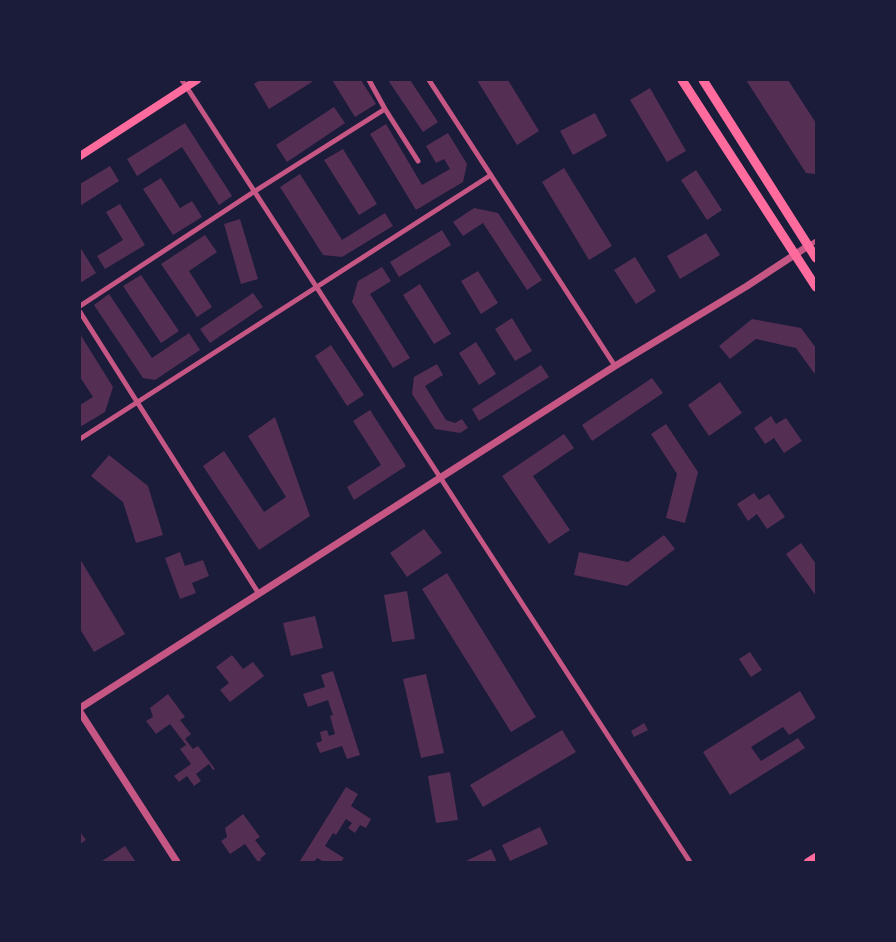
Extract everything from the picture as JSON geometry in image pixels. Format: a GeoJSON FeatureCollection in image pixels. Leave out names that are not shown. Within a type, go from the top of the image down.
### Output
{"type":"FeatureCollection","features":[{"type":"Feature","properties":{"kind":"main road"},"geometry":{"type":"LineString","coordinates":[[80,156],[184,84],[197,80]]}},
{"type":"Feature","properties":{"kind":"main road"},"geometry":{"type":"LineString","coordinates":[[682,80],[816,287]]}},
{"type":"Feature","properties":{"kind":"main road"},"geometry":{"type":"LineString","coordinates":[[703,80],[812,243],[816,258]]}},
{"type":"Feature","properties":{"kind":"main road"},"geometry":{"type":"LineString","coordinates":[[808,862],[816,857]]}},
{"type":"Feature","properties":{"kind":"street"},"geometry":{"type":"LineString","coordinates":[[369,80],[418,161]]}},
{"type":"Feature","properties":{"kind":"street"},"geometry":{"type":"LineString","coordinates":[[429,80],[615,366]]}},
{"type":"Feature","properties":{"kind":"street"},"geometry":{"type":"LineString","coordinates":[[184,84],[690,862]]}},
{"type":"Feature","properties":{"kind":"street"},"geometry":{"type":"LineString","coordinates":[[80,306],[385,109]]}},
{"type":"Feature","properties":{"kind":"street"},"geometry":{"type":"LineString","coordinates":[[80,439],[491,175]]}},
{"type":"Feature","properties":{"kind":"street"},"geometry":{"type":"LineString","coordinates":[[80,708],[615,366],[747,286],[812,243]]}},
{"type":"Feature","properties":{"kind":"street"},"geometry":{"type":"LineString","coordinates":[[80,312],[259,594]]}},
{"type":"Feature","properties":{"kind":"street"},"geometry":{"type":"LineString","coordinates":[[80,712],[177,862]]}},
{"type":"Feature","properties":{"kind":"building"},"geometry":{"type":"Polygon","coordinates":[[[260,80],[311,80],[312,82],[269,109],[254,84],[260,80]]]}},
{"type":"Feature","properties":{"kind":"building"},"geometry":{"type":"Polygon","coordinates":[[[332,80],[361,80],[376,104],[355,117],[332,80]]]}},
{"type":"Feature","properties":{"kind":"building"},"geometry":{"type":"Polygon","coordinates":[[[388,80],[410,80],[438,122],[423,132],[388,80]]]}},
{"type":"Feature","properties":{"kind":"building"},"geometry":{"type":"Polygon","coordinates":[[[477,80],[508,80],[539,131],[517,145],[477,80]]]}},
{"type":"Feature","properties":{"kind":"building"},"geometry":{"type":"Polygon","coordinates":[[[746,80],[788,80],[816,123],[816,174],[806,173],[746,80]]]}},
{"type":"Feature","properties":{"kind":"building"},"geometry":{"type":"Polygon","coordinates":[[[650,88],[686,151],[667,162],[630,100],[650,88]]]}},
{"type":"Feature","properties":{"kind":"building"},"geometry":{"type":"Polygon","coordinates":[[[334,107],[345,123],[287,162],[276,145],[334,107]]]}},
{"type":"Feature","properties":{"kind":"building"},"geometry":{"type":"Polygon","coordinates":[[[595,113],[607,136],[573,155],[560,131],[595,113]]]}},
{"type":"Feature","properties":{"kind":"building"},"geometry":{"type":"Polygon","coordinates":[[[185,123],[232,196],[219,205],[182,147],[137,176],[127,159],[185,123]]]}},
{"type":"Feature","properties":{"kind":"building"},"geometry":{"type":"Polygon","coordinates":[[[386,124],[422,185],[450,169],[444,159],[436,163],[426,146],[448,133],[467,164],[463,182],[416,210],[370,134],[386,124]]]}},
{"type":"Feature","properties":{"kind":"building"},"geometry":{"type":"Polygon","coordinates":[[[343,149],[377,204],[359,215],[324,160],[343,149]]]}},
{"type":"Feature","properties":{"kind":"building"},"geometry":{"type":"Polygon","coordinates":[[[110,166],[119,181],[80,206],[80,184],[110,166]]]}},
{"type":"Feature","properties":{"kind":"building"},"geometry":{"type":"Polygon","coordinates":[[[564,168],[612,246],[589,260],[542,182],[564,168]]]}},
{"type":"Feature","properties":{"kind":"building"},"geometry":{"type":"Polygon","coordinates":[[[696,170],[722,210],[707,220],[681,180],[696,170]]]}},
{"type":"Feature","properties":{"kind":"building"},"geometry":{"type":"Polygon","coordinates":[[[300,174],[342,240],[385,213],[393,226],[342,257],[323,255],[280,187],[300,174]]]}},
{"type":"Feature","properties":{"kind":"building"},"geometry":{"type":"Polygon","coordinates":[[[161,178],[180,208],[192,201],[202,217],[173,235],[143,189],[161,178]]]}},
{"type":"Feature","properties":{"kind":"building"},"geometry":{"type":"Polygon","coordinates":[[[120,204],[145,245],[105,269],[97,256],[123,240],[106,212],[120,204]]]}},
{"type":"Feature","properties":{"kind":"building"},"geometry":{"type":"Polygon","coordinates":[[[474,208],[498,213],[542,280],[527,290],[483,223],[463,236],[453,222],[474,208]]]}},
{"type":"Feature","properties":{"kind":"building"},"geometry":{"type":"Polygon","coordinates":[[[240,219],[258,279],[241,284],[224,224],[240,219]]]}},
{"type":"Feature","properties":{"kind":"building"},"geometry":{"type":"Polygon","coordinates":[[[442,230],[451,245],[399,277],[390,262],[442,230]]]}},
{"type":"Feature","properties":{"kind":"building"},"geometry":{"type":"Polygon","coordinates":[[[706,233],[720,255],[680,279],[667,256],[706,233]]]}},
{"type":"Feature","properties":{"kind":"building"},"geometry":{"type":"Polygon","coordinates":[[[205,235],[217,252],[189,271],[212,307],[197,317],[161,264],[205,235]]]}},
{"type":"Feature","properties":{"kind":"building"},"geometry":{"type":"Polygon","coordinates":[[[80,247],[96,273],[80,283],[80,247]]]}},
{"type":"Feature","properties":{"kind":"building"},"geometry":{"type":"Polygon","coordinates":[[[635,257],[656,291],[636,304],[614,270],[635,257]]]}},
{"type":"Feature","properties":{"kind":"building"},"geometry":{"type":"Polygon","coordinates":[[[382,267],[391,281],[370,294],[410,358],[393,368],[352,302],[358,281],[382,267]]]}},
{"type":"Feature","properties":{"kind":"building"},"geometry":{"type":"Polygon","coordinates":[[[478,271],[498,303],[481,314],[461,281],[478,271]]]}},
{"type":"Feature","properties":{"kind":"building"},"geometry":{"type":"Polygon","coordinates":[[[141,275],[179,331],[161,343],[123,286],[141,275]]]}},
{"type":"Feature","properties":{"kind":"building"},"geometry":{"type":"Polygon","coordinates":[[[420,284],[451,334],[434,344],[403,295],[420,284]]]}},
{"type":"Feature","properties":{"kind":"building"},"geometry":{"type":"Polygon","coordinates":[[[253,293],[263,307],[210,343],[200,329],[253,293]]]}},
{"type":"Feature","properties":{"kind":"building"},"geometry":{"type":"Polygon","coordinates":[[[109,294],[152,358],[189,333],[200,350],[155,380],[143,378],[94,305],[109,294]]]}},
{"type":"Feature","properties":{"kind":"building"},"geometry":{"type":"Polygon","coordinates":[[[512,318],[532,351],[515,361],[495,329],[512,318]]]}},
{"type":"Feature","properties":{"kind":"building"},"geometry":{"type":"Polygon","coordinates":[[[752,319],[801,328],[816,348],[816,372],[814,373],[796,348],[756,339],[730,359],[719,346],[752,319]]]}},
{"type":"Feature","properties":{"kind":"building"},"geometry":{"type":"Polygon","coordinates":[[[80,334],[113,387],[105,412],[80,427],[80,405],[93,397],[80,377],[80,334]]]}},
{"type":"Feature","properties":{"kind":"building"},"geometry":{"type":"Polygon","coordinates":[[[476,342],[496,374],[479,385],[459,353],[476,342]]]}},
{"type":"Feature","properties":{"kind":"building"},"geometry":{"type":"Polygon","coordinates":[[[331,345],[364,395],[347,406],[315,356],[331,345]]]}},
{"type":"Feature","properties":{"kind":"building"},"geometry":{"type":"Polygon","coordinates":[[[437,364],[443,375],[425,386],[446,420],[455,423],[462,419],[468,428],[460,433],[435,429],[412,394],[414,377],[437,364]]]}},
{"type":"Feature","properties":{"kind":"building"},"geometry":{"type":"Polygon","coordinates":[[[541,365],[549,377],[479,421],[472,409],[541,365]]]}},
{"type":"Feature","properties":{"kind":"building"},"geometry":{"type":"Polygon","coordinates":[[[652,378],[663,393],[592,441],[582,425],[652,378]]]}},
{"type":"Feature","properties":{"kind":"building"},"geometry":{"type":"Polygon","coordinates":[[[720,382],[742,413],[709,436],[688,405],[720,382]]]}},
{"type":"Feature","properties":{"kind":"building"},"geometry":{"type":"Polygon","coordinates":[[[370,410],[406,466],[354,500],[347,487],[381,465],[353,421],[370,410]]]}},
{"type":"Feature","properties":{"kind":"building"},"geometry":{"type":"Polygon","coordinates":[[[771,416],[776,424],[786,418],[802,441],[784,453],[774,438],[765,444],[754,428],[771,416]]]}},
{"type":"Feature","properties":{"kind":"building"},"geometry":{"type":"Polygon","coordinates":[[[275,417],[310,516],[259,550],[203,466],[224,451],[264,512],[286,497],[248,436],[275,417]]]}},
{"type":"Feature","properties":{"kind":"building"},"geometry":{"type":"Polygon","coordinates":[[[666,424],[698,472],[685,523],[666,518],[677,474],[651,434],[666,424]]]}},
{"type":"Feature","properties":{"kind":"building"},"geometry":{"type":"Polygon","coordinates":[[[564,434],[574,448],[533,476],[570,530],[549,544],[502,476],[564,434]]]}},
{"type":"Feature","properties":{"kind":"building"},"geometry":{"type":"Polygon","coordinates":[[[109,455],[148,486],[163,535],[136,543],[123,502],[91,476],[109,455]]]}},
{"type":"Feature","properties":{"kind":"building"},"geometry":{"type":"Polygon","coordinates":[[[754,493],[759,500],[769,494],[785,517],[767,529],[757,514],[748,521],[737,504],[754,493]]]}},
{"type":"Feature","properties":{"kind":"building"},"geometry":{"type":"Polygon","coordinates":[[[424,529],[442,553],[407,577],[390,553],[424,529]]]}},
{"type":"Feature","properties":{"kind":"building"},"geometry":{"type":"Polygon","coordinates":[[[664,535],[675,549],[627,586],[574,575],[579,552],[628,562],[664,535]]]}},
{"type":"Feature","properties":{"kind":"building"},"geometry":{"type":"Polygon","coordinates":[[[801,543],[816,564],[816,596],[786,554],[801,543]]]}},
{"type":"Feature","properties":{"kind":"building"},"geometry":{"type":"Polygon","coordinates":[[[180,552],[185,566],[203,560],[209,576],[192,583],[196,593],[180,599],[165,558],[180,552]]]}},
{"type":"Feature","properties":{"kind":"building"},"geometry":{"type":"Polygon","coordinates":[[[80,559],[125,634],[94,652],[80,629],[80,559]]]}},
{"type":"Feature","properties":{"kind":"building"},"geometry":{"type":"Polygon","coordinates":[[[447,573],[536,717],[511,732],[422,589],[447,573]]]}},
{"type":"Feature","properties":{"kind":"building"},"geometry":{"type":"Polygon","coordinates":[[[407,591],[415,639],[392,642],[384,595],[407,591]]]}},
{"type":"Feature","properties":{"kind":"building"},"geometry":{"type":"Polygon","coordinates":[[[315,616],[323,648],[291,656],[283,623],[315,616]]]}},
{"type":"Feature","properties":{"kind":"building"},"geometry":{"type":"Polygon","coordinates":[[[750,652],[762,670],[751,677],[739,659],[750,652]]]}},
{"type":"Feature","properties":{"kind":"building"},"geometry":{"type":"Polygon","coordinates":[[[232,655],[243,669],[253,662],[264,676],[230,702],[220,690],[229,683],[216,667],[232,655]]]}},
{"type":"Feature","properties":{"kind":"building"},"geometry":{"type":"Polygon","coordinates":[[[333,671],[360,755],[347,759],[342,746],[320,753],[316,743],[322,741],[320,732],[327,730],[329,736],[335,734],[330,716],[333,715],[328,700],[308,707],[303,694],[325,687],[321,675],[333,671]]]}},
{"type":"Feature","properties":{"kind":"building"},"geometry":{"type":"Polygon","coordinates":[[[426,674],[444,753],[421,758],[403,679],[426,674]]]}},
{"type":"Feature","properties":{"kind":"building"},"geometry":{"type":"Polygon","coordinates":[[[800,691],[816,718],[789,735],[783,727],[751,747],[761,761],[798,738],[805,748],[730,795],[703,752],[800,691]]]}},
{"type":"Feature","properties":{"kind":"building"},"geometry":{"type":"Polygon","coordinates":[[[168,694],[185,717],[180,720],[191,734],[185,739],[193,749],[198,746],[215,769],[213,770],[209,764],[196,774],[201,781],[194,786],[187,776],[179,782],[174,776],[191,764],[180,749],[186,745],[170,724],[156,734],[146,721],[153,717],[150,708],[168,694]]]}},
{"type":"Feature","properties":{"kind":"building"},"geometry":{"type":"Polygon","coordinates":[[[644,723],[648,730],[634,737],[631,731],[644,723]]]}},
{"type":"Feature","properties":{"kind":"building"},"geometry":{"type":"Polygon","coordinates":[[[562,730],[576,752],[483,807],[470,785],[562,730]]]}},
{"type":"Feature","properties":{"kind":"building"},"geometry":{"type":"Polygon","coordinates":[[[450,772],[458,820],[436,823],[428,776],[450,772]]]}},
{"type":"Feature","properties":{"kind":"building"},"geometry":{"type":"Polygon","coordinates":[[[346,787],[358,794],[351,806],[371,819],[366,828],[360,825],[355,833],[348,828],[352,823],[346,819],[336,835],[333,833],[325,846],[344,858],[341,862],[324,862],[317,858],[314,862],[301,862],[300,861],[346,787]]]}},
{"type":"Feature","properties":{"kind":"building"},"geometry":{"type":"Polygon","coordinates":[[[243,814],[260,837],[255,840],[266,854],[260,859],[262,862],[258,862],[245,844],[230,854],[221,841],[227,837],[225,828],[243,814]]]}},
{"type":"Feature","properties":{"kind":"building"},"geometry":{"type":"Polygon","coordinates":[[[540,827],[548,844],[510,861],[502,845],[540,827]]]}},
{"type":"Feature","properties":{"kind":"building"},"geometry":{"type":"Polygon","coordinates":[[[80,832],[86,840],[80,844],[80,832]]]}},
{"type":"Feature","properties":{"kind":"building"},"geometry":{"type":"Polygon","coordinates":[[[125,846],[136,862],[102,861],[125,846]]]}},
{"type":"Feature","properties":{"kind":"building"},"geometry":{"type":"Polygon","coordinates":[[[491,849],[497,862],[464,862],[491,849]]]}}]}
